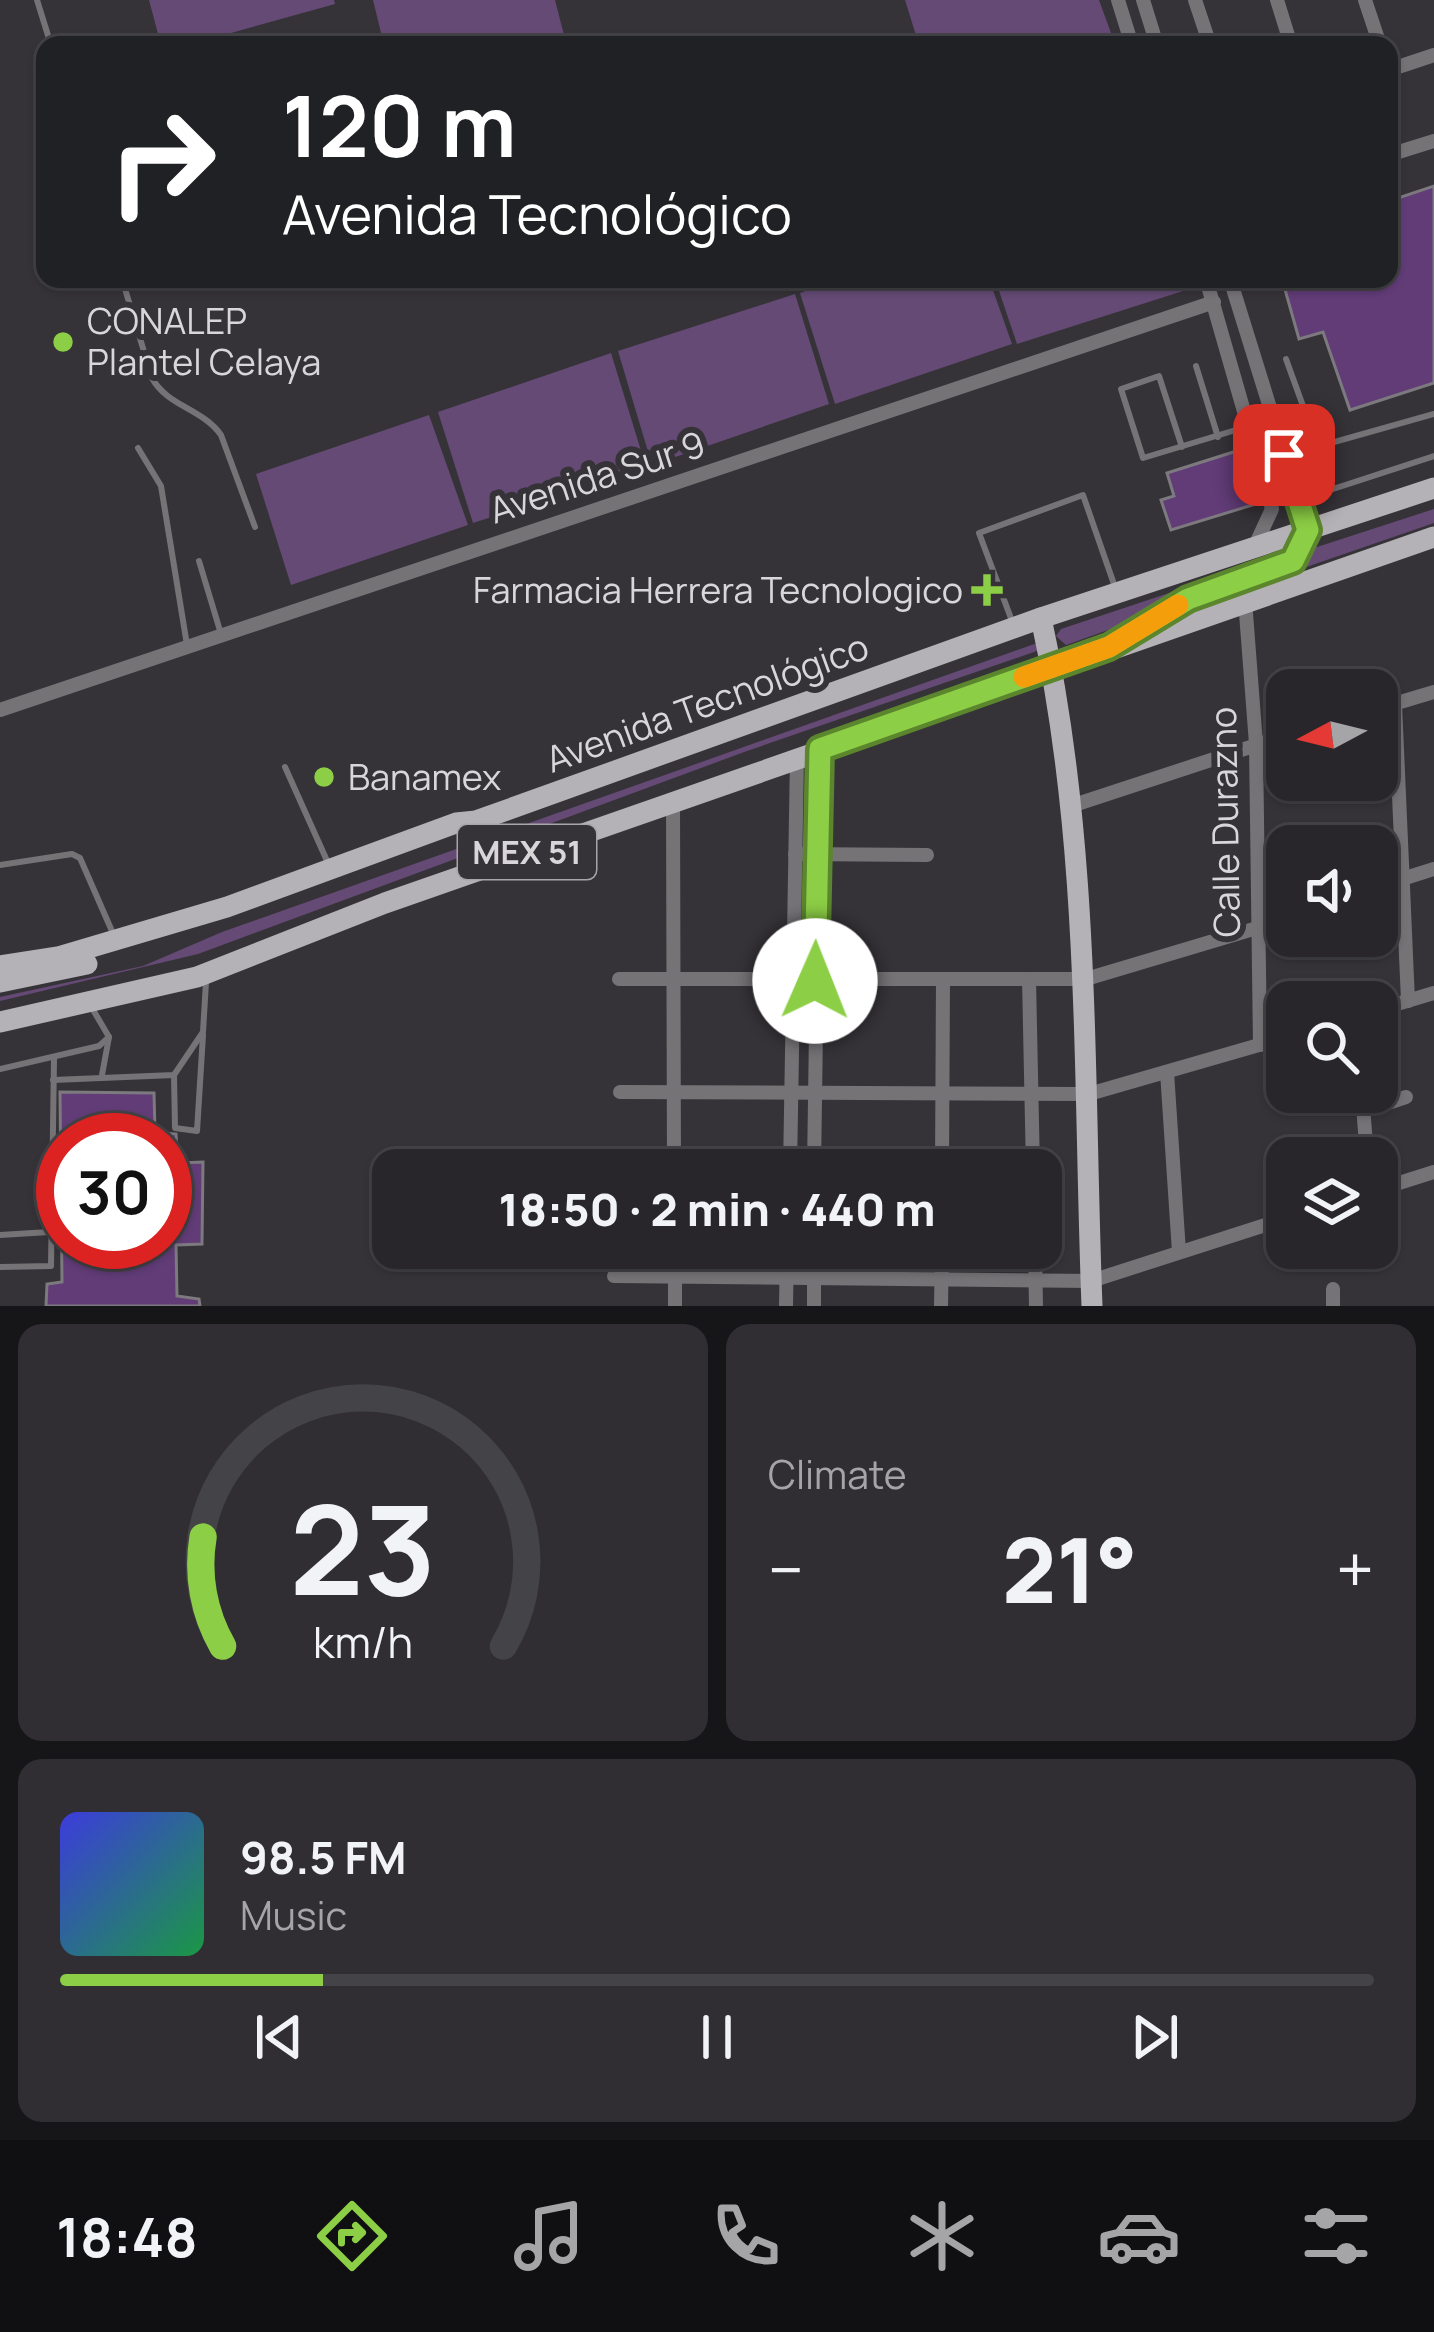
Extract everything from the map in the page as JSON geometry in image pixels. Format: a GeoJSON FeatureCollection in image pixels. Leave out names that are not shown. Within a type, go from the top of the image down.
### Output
{"type":"FeatureCollection","features":[{"type":"Feature","properties":{"kind":"main road","name":"Avenida Tecnológico"},"geometry":{"type":"LineString","coordinates":[[0,966],[116,941],[332,872],[456,823],[476,821],[1041,618],[1434,488]]}},
{"type":"Feature","properties":{"kind":"main road"},"geometry":{"type":"LineString","coordinates":[[1109,647],[1188,599],[1293,561],[1308,530]]}},
{"type":"Feature","properties":{"kind":"main road","name":"MEX 51"},"geometry":{"type":"LineString","coordinates":[[0,1017],[89,1005],[207,972],[385,903],[1245,599],[1434,537]]}},
{"type":"Feature","properties":{"kind":"main road"},"geometry":{"type":"LineString","coordinates":[[1041,618],[1070,806],[1086,979],[1092,1306]]}},
{"type":"Feature","properties":{"kind":"main road"},"geometry":{"type":"LineString","coordinates":[[0,982],[121,955],[476,821]]}},
{"type":"Feature","properties":{"kind":"main road"},"geometry":{"type":"LineString","coordinates":[[0,1017],[139,984],[385,903]]}},
{"type":"Feature","properties":{"kind":"street"},"geometry":{"type":"LineString","coordinates":[[1118,0],[1129,36]]}},
{"type":"Feature","properties":{"kind":"street"},"geometry":{"type":"LineString","coordinates":[[1143,0],[1154,36]]}},
{"type":"Feature","properties":{"kind":"street"},"geometry":{"type":"LineString","coordinates":[[1195,0],[1207,36]]}},
{"type":"Feature","properties":{"kind":"street"},"geometry":{"type":"LineString","coordinates":[[1277,0],[1288,36]]}},
{"type":"Feature","properties":{"kind":"street"},"geometry":{"type":"LineString","coordinates":[[1365,0],[1377,36]]}},
{"type":"Feature","properties":{"kind":"street"},"geometry":{"type":"LineString","coordinates":[[1398,67],[1434,55]]}},
{"type":"Feature","properties":{"kind":"street"},"geometry":{"type":"LineString","coordinates":[[1398,152],[1434,141]]}},
{"type":"Feature","properties":{"kind":"street"},"geometry":{"type":"LineString","coordinates":[[1209,288],[1272,509],[1254,548]]}},
{"type":"Feature","properties":{"kind":"street"},"geometry":{"type":"LineString","coordinates":[[1233,288],[1308,530]]}},
{"type":"Feature","properties":{"kind":"street","name":"Avenida Sur 9"},"geometry":{"type":"LineString","coordinates":[[0,710],[1214,302]]}},
{"type":"Feature","properties":{"kind":"street","name":"Calle Durazno"},"geometry":{"type":"LineString","coordinates":[[1245,599],[1256,744],[1260,1045]]}},
{"type":"Feature","properties":{"kind":"street"},"geometry":{"type":"LineString","coordinates":[[1398,703],[1434,692]]}},
{"type":"Feature","properties":{"kind":"street"},"geometry":{"type":"LineString","coordinates":[[1070,806],[1266,741]]}},
{"type":"Feature","properties":{"kind":"street"},"geometry":{"type":"LineString","coordinates":[[814,1149],[820,749]]}},
{"type":"Feature","properties":{"kind":"street"},"geometry":{"type":"LineString","coordinates":[[791,1149],[797,757]]}},
{"type":"Feature","properties":{"kind":"street"},"geometry":{"type":"LineString","coordinates":[[1398,779],[1408,1000]]}},
{"type":"Feature","properties":{"kind":"street"},"geometry":{"type":"LineString","coordinates":[[673,801],[674,1149]]}},
{"type":"Feature","properties":{"kind":"street"},"geometry":{"type":"LineString","coordinates":[[795,854],[926,855]]}},
{"type":"Feature","properties":{"kind":"street"},"geometry":{"type":"LineString","coordinates":[[1398,880],[1434,869]]}},
{"type":"Feature","properties":{"kind":"street"},"geometry":{"type":"LineString","coordinates":[[619,979],[1086,979],[1266,926]]}},
{"type":"Feature","properties":{"kind":"street"},"geometry":{"type":"LineString","coordinates":[[942,1149],[943,979]]}},
{"type":"Feature","properties":{"kind":"street"},"geometry":{"type":"LineString","coordinates":[[1029,979],[1032,1149]]}},
{"type":"Feature","properties":{"kind":"street"},"geometry":{"type":"LineString","coordinates":[[1398,1003],[1434,993]]}},
{"type":"Feature","properties":{"kind":"street"},"geometry":{"type":"LineString","coordinates":[[620,1092],[1089,1094],[1266,1043]]}},
{"type":"Feature","properties":{"kind":"street"},"geometry":{"type":"LineString","coordinates":[[1167,1072],[1179,1252]]}},
{"type":"Feature","properties":{"kind":"street"},"geometry":{"type":"LineString","coordinates":[[1398,1100],[1406,1097]]}},
{"type":"Feature","properties":{"kind":"street"},"geometry":{"type":"LineString","coordinates":[[1398,1183],[1434,1172]]}},
{"type":"Feature","properties":{"kind":"street"},"geometry":{"type":"LineString","coordinates":[[614,1276],[1090,1281],[1266,1225]]}},
{"type":"Feature","properties":{"kind":"street"},"geometry":{"type":"LineString","coordinates":[[674,1306],[675,1269]]}},
{"type":"Feature","properties":{"kind":"street"},"geometry":{"type":"LineString","coordinates":[[786,1269],[786,1306]]}},
{"type":"Feature","properties":{"kind":"street"},"geometry":{"type":"LineString","coordinates":[[814,1269],[814,1306]]}},
{"type":"Feature","properties":{"kind":"street"},"geometry":{"type":"LineString","coordinates":[[941,1269],[941,1306]]}},
{"type":"Feature","properties":{"kind":"street"},"geometry":{"type":"LineString","coordinates":[[1035,1269],[1036,1306]]}},
{"type":"Feature","properties":{"kind":"street"},"geometry":{"type":"LineString","coordinates":[[1333,1289],[1333,1306]]}},
{"type":"Feature","properties":{"kind":"lane"},"geometry":{"type":"LineString","coordinates":[[37,0],[48,36]]}},
{"type":"Feature","properties":{"kind":"lane"},"geometry":{"type":"LineString","coordinates":[[125,288],[152,378],[160,392],[212,422],[255,527]]}},
{"type":"Feature","properties":{"kind":"lane"},"geometry":{"type":"LineString","coordinates":[[1286,359],[1333,489],[1434,456]]}},
{"type":"Feature","properties":{"kind":"lane"},"geometry":{"type":"LineString","coordinates":[[1196,366],[1218,437]]}},
{"type":"Feature","properties":{"kind":"lane"},"geometry":{"type":"LineString","coordinates":[[1181,447],[1159,376],[1120,389],[1143,458],[1252,428],[1273,418]]}},
{"type":"Feature","properties":{"kind":"lane"},"geometry":{"type":"LineString","coordinates":[[1262,462],[1434,414]]}},
{"type":"Feature","properties":{"kind":"lane"},"geometry":{"type":"LineString","coordinates":[[139,448],[161,486],[188,645]]}},
{"type":"Feature","properties":{"kind":"lane"},"geometry":{"type":"LineString","coordinates":[[1014,628],[979,533],[1083,495],[1117,593]]}},
{"type":"Feature","properties":{"kind":"lane"},"geometry":{"type":"LineString","coordinates":[[199,561],[221,634]]}},
{"type":"Feature","properties":{"kind":"lane"},"geometry":{"type":"LineString","coordinates":[[285,767],[332,872]]}},
{"type":"Feature","properties":{"kind":"lane"},"geometry":{"type":"LineString","coordinates":[[0,865],[72,854],[80,858],[116,941]]}},
{"type":"Feature","properties":{"kind":"lane"},"geometry":{"type":"LineString","coordinates":[[203,1032],[174,1075],[175,1128],[197,1131],[207,972]]}},
{"type":"Feature","properties":{"kind":"lane"},"geometry":{"type":"LineString","coordinates":[[89,1005],[109,1037],[102,1075]]}},
{"type":"Feature","properties":{"kind":"lane"},"geometry":{"type":"LineString","coordinates":[[0,1069],[99,1046],[109,1037]]}},
{"type":"Feature","properties":{"kind":"lane"},"geometry":{"type":"LineString","coordinates":[[51,1113],[54,1059]]}},
{"type":"Feature","properties":{"kind":"lane"},"geometry":{"type":"LineString","coordinates":[[52,1080],[174,1075]]}},
{"type":"Feature","properties":{"kind":"lane"},"geometry":{"type":"LineString","coordinates":[[0,1235],[36,1233]]}},
{"type":"Feature","properties":{"kind":"lane"},"geometry":{"type":"LineString","coordinates":[[0,1267],[36,1266]]}},
{"type":"Feature","properties":{"kind":"shaded area"},"geometry":{"type":"Polygon","coordinates":[[[149,0],[334,0],[335,4],[220,36],[159,36],[149,0]]]}},
{"type":"Feature","properties":{"kind":"shaded area"},"geometry":{"type":"Polygon","coordinates":[[[373,0],[555,0],[564,36],[382,36],[373,0]]]}},
{"type":"Feature","properties":{"kind":"shaded area"},"geometry":{"type":"Polygon","coordinates":[[[905,0],[1099,0],[1111,33],[1102,36],[916,36],[905,0]]]}},
{"type":"Feature","properties":{"kind":"shaded area"},"geometry":{"type":"Polygon","coordinates":[[[814,288],[992,288],[1012,344],[835,404],[800,293],[814,288]]]}},
{"type":"Feature","properties":{"kind":"shaded area"},"geometry":{"type":"Polygon","coordinates":[[[998,288],[1183,291],[1017,344],[998,288]]]}},
{"type":"Feature","properties":{"kind":"shaded area"},"geometry":{"type":"Polygon","coordinates":[[[795,294],[829,404],[652,465],[618,351],[795,294]]]}},
{"type":"Feature","properties":{"kind":"shaded area"},"geometry":{"type":"Polygon","coordinates":[[[611,353],[646,467],[473,523],[438,412],[611,353]]]}},
{"type":"Feature","properties":{"kind":"shaded area"},"geometry":{"type":"Polygon","coordinates":[[[429,415],[468,525],[291,585],[256,474],[429,415]]]}},
{"type":"Feature","properties":{"kind":"shaded area"},"geometry":{"type":"Polygon","coordinates":[[[1434,509],[1434,523],[1289,573],[1314,548],[1434,509]]]}},
{"type":"Feature","properties":{"kind":"shaded area"},"geometry":{"type":"Polygon","coordinates":[[[1277,557],[1164,610],[1066,645],[1056,636],[1061,629],[1277,557]]]}},
{"type":"Feature","properties":{"kind":"shaded area"},"geometry":{"type":"Polygon","coordinates":[[[1040,642],[1041,649],[1034,652],[747,751],[198,954],[0,1001],[0,997],[143,966],[222,932],[1040,642]]]}},
{"type":"Feature","properties":{"kind":"building"},"geometry":{"type":"Polygon","coordinates":[[[1434,186],[1434,383],[1350,410],[1323,332],[1299,339],[1285,288],[1398,288],[1398,198],[1434,186]]]}},
{"type":"Feature","properties":{"kind":"building"},"geometry":{"type":"Polygon","coordinates":[[[1243,449],[1259,503],[1171,530],[1161,500],[1174,496],[1167,473],[1243,449]]]}},
{"type":"Feature","properties":{"kind":"building"},"geometry":{"type":"Polygon","coordinates":[[[60,1092],[154,1093],[155,1113],[60,1113],[60,1092]]]}},
{"type":"Feature","properties":{"kind":"building"},"geometry":{"type":"Polygon","coordinates":[[[192,1162],[203,1162],[202,1244],[192,1244],[192,1162]]]}},
{"type":"Feature","properties":{"kind":"building"},"geometry":{"type":"Polygon","coordinates":[[[62,1269],[176,1269],[177,1296],[199,1299],[200,1306],[46,1306],[47,1284],[62,1282],[62,1269]]]}},
{"type":"Feature","properties":{"kind":"slow traffic"},"geometry":{"type":"LineString","coordinates":[[1024,677],[1109,647],[1178,605]]}},
{"type":"Feature","properties":{"kind":"place","name":"CONALEP Plantel Celaya"},"geometry":{"type":"Point","coordinates":[63,342]}},
{"type":"Feature","properties":{"kind":"place","name":"Farmacia Herrera Tecnologico"},"geometry":{"type":"Point","coordinates":[987,590]}},
{"type":"Feature","properties":{"kind":"place","name":"Banamex"},"geometry":{"type":"Point","coordinates":[324,777]}},
{"type":"Feature","properties":{"kind":"route"},"geometry":{"type":"LineString","coordinates":[[815,981],[820,749],[1109,647],[1188,599],[1293,561],[1308,530],[1284,455]]}}]}
